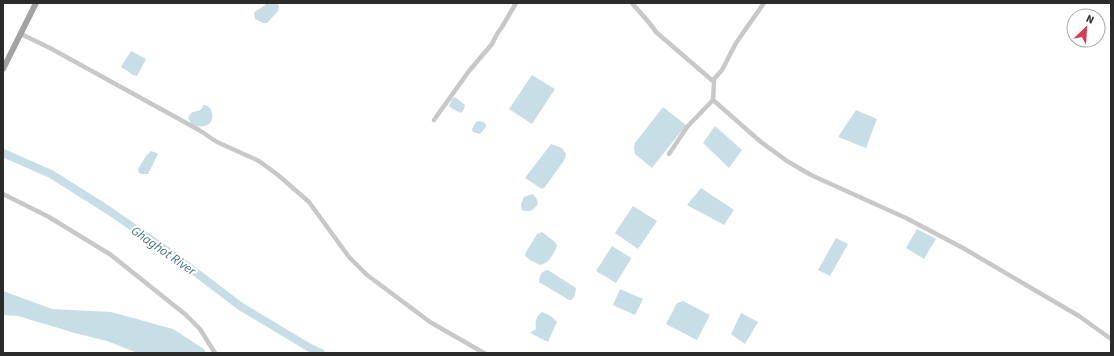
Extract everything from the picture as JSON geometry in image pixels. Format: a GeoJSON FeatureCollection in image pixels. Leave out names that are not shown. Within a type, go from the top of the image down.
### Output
{"type":"FeatureCollection","features":[{"type":"Feature","properties":{"kind":"main road"},"geometry":{"type":"LineString","coordinates":[[3,69],[36,3]]}},
{"type":"Feature","properties":{"kind":"street"},"geometry":{"type":"LineString","coordinates":[[434,120],[469,71],[492,44],[516,3]]}},
{"type":"Feature","properties":{"kind":"street"},"geometry":{"type":"LineString","coordinates":[[632,3],[650,22],[656,32],[714,82]]}},
{"type":"Feature","properties":{"kind":"street"},"geometry":{"type":"LineString","coordinates":[[669,154],[687,127],[713,100],[714,79],[722,70],[736,43],[764,3]]}},
{"type":"Feature","properties":{"kind":"street"},"geometry":{"type":"LineString","coordinates":[[21,34],[50,48],[217,142],[259,161],[278,175],[309,202],[349,257],[367,275],[430,322],[484,353]]}},
{"type":"Feature","properties":{"kind":"street"},"geometry":{"type":"LineString","coordinates":[[713,100],[761,142],[787,161],[811,175],[906,218],[963,248],[1079,316],[1111,339]]}},
{"type":"Feature","properties":{"kind":"street"},"geometry":{"type":"LineString","coordinates":[[3,194],[49,217],[111,255],[186,315],[200,329],[215,353]]}},
{"type":"Feature","properties":{"kind":"water"},"geometry":{"type":"Polygon","coordinates":[[[266,3],[277,3],[279,6],[278,11],[267,23],[263,23],[255,19],[254,13],[266,3]]]}},
{"type":"Feature","properties":{"kind":"water"},"geometry":{"type":"Polygon","coordinates":[[[131,51],[146,59],[137,76],[121,67],[131,51]]]}},
{"type":"Feature","properties":{"kind":"water"},"geometry":{"type":"Polygon","coordinates":[[[532,75],[555,89],[532,124],[509,109],[532,75]]]}},
{"type":"Feature","properties":{"kind":"water"},"geometry":{"type":"Polygon","coordinates":[[[455,97],[465,105],[461,113],[449,106],[452,99],[455,97]]]}},
{"type":"Feature","properties":{"kind":"water"},"geometry":{"type":"Polygon","coordinates":[[[203,105],[210,108],[212,112],[211,121],[204,126],[195,126],[188,118],[193,112],[202,109],[203,105]]]}},
{"type":"Feature","properties":{"kind":"water"},"geometry":{"type":"Polygon","coordinates":[[[663,107],[686,125],[652,168],[635,154],[634,147],[635,143],[663,107]]]}},
{"type":"Feature","properties":{"kind":"water"},"geometry":{"type":"Polygon","coordinates":[[[856,110],[877,119],[866,148],[838,137],[856,110]]]}},
{"type":"Feature","properties":{"kind":"water"},"geometry":{"type":"Polygon","coordinates":[[[479,121],[485,123],[486,125],[480,134],[473,132],[472,129],[476,122],[479,121]]]}},
{"type":"Feature","properties":{"kind":"water"},"geometry":{"type":"Polygon","coordinates":[[[715,126],[742,150],[729,168],[703,143],[715,126]]]}},
{"type":"Feature","properties":{"kind":"water"},"geometry":{"type":"Polygon","coordinates":[[[551,144],[562,148],[566,154],[565,159],[542,189],[525,178],[551,144]]]}},
{"type":"Feature","properties":{"kind":"water"},"geometry":{"type":"Polygon","coordinates":[[[151,151],[158,154],[148,174],[139,173],[138,169],[151,151]]]}},
{"type":"Feature","properties":{"kind":"water"},"geometry":{"type":"Polygon","coordinates":[[[701,188],[734,210],[724,225],[687,205],[701,188]]]}},
{"type":"Feature","properties":{"kind":"water"},"geometry":{"type":"Polygon","coordinates":[[[532,194],[536,198],[538,204],[531,210],[522,210],[521,204],[524,197],[532,194]]]}},
{"type":"Feature","properties":{"kind":"water"},"geometry":{"type":"Polygon","coordinates":[[[633,206],[657,221],[638,249],[615,233],[633,206]]]}},
{"type":"Feature","properties":{"kind":"water"},"geometry":{"type":"Polygon","coordinates":[[[917,229],[936,239],[924,259],[906,248],[917,229]]]}},
{"type":"Feature","properties":{"kind":"water"},"geometry":{"type":"Polygon","coordinates":[[[542,232],[555,242],[557,246],[549,260],[540,265],[525,256],[537,234],[542,232]]]}},
{"type":"Feature","properties":{"kind":"water"},"geometry":{"type":"Polygon","coordinates":[[[836,238],[848,244],[830,276],[818,270],[836,238]]]}},
{"type":"Feature","properties":{"kind":"water"},"geometry":{"type":"Polygon","coordinates":[[[612,246],[631,259],[616,283],[596,271],[612,246]]]}},
{"type":"Feature","properties":{"kind":"water"},"geometry":{"type":"Polygon","coordinates":[[[548,270],[576,288],[575,295],[572,300],[569,300],[539,282],[541,274],[548,270]]]}},
{"type":"Feature","properties":{"kind":"water"},"geometry":{"type":"Polygon","coordinates":[[[620,289],[643,299],[635,315],[613,305],[620,289]]]}},
{"type":"Feature","properties":{"kind":"water"},"geometry":{"type":"Polygon","coordinates":[[[3,291],[52,309],[111,312],[173,329],[204,349],[206,353],[137,353],[107,341],[18,316],[3,315],[3,291]]]}},
{"type":"Feature","properties":{"kind":"water"},"geometry":{"type":"Polygon","coordinates":[[[683,301],[710,315],[697,340],[666,324],[677,303],[683,301]]]}},
{"type":"Feature","properties":{"kind":"water"},"geometry":{"type":"Polygon","coordinates":[[[542,312],[557,322],[548,342],[530,333],[536,329],[536,319],[542,312]]]}},
{"type":"Feature","properties":{"kind":"water"},"geometry":{"type":"Polygon","coordinates":[[[741,313],[758,322],[745,344],[731,334],[741,313]]]}},
{"type":"Feature","properties":{"kind":"waterway","name":"Ghaghot River"},"geometry":{"type":"LineString","coordinates":[[3,153],[51,174],[108,210],[169,252],[240,306],[321,353]]}}]}
